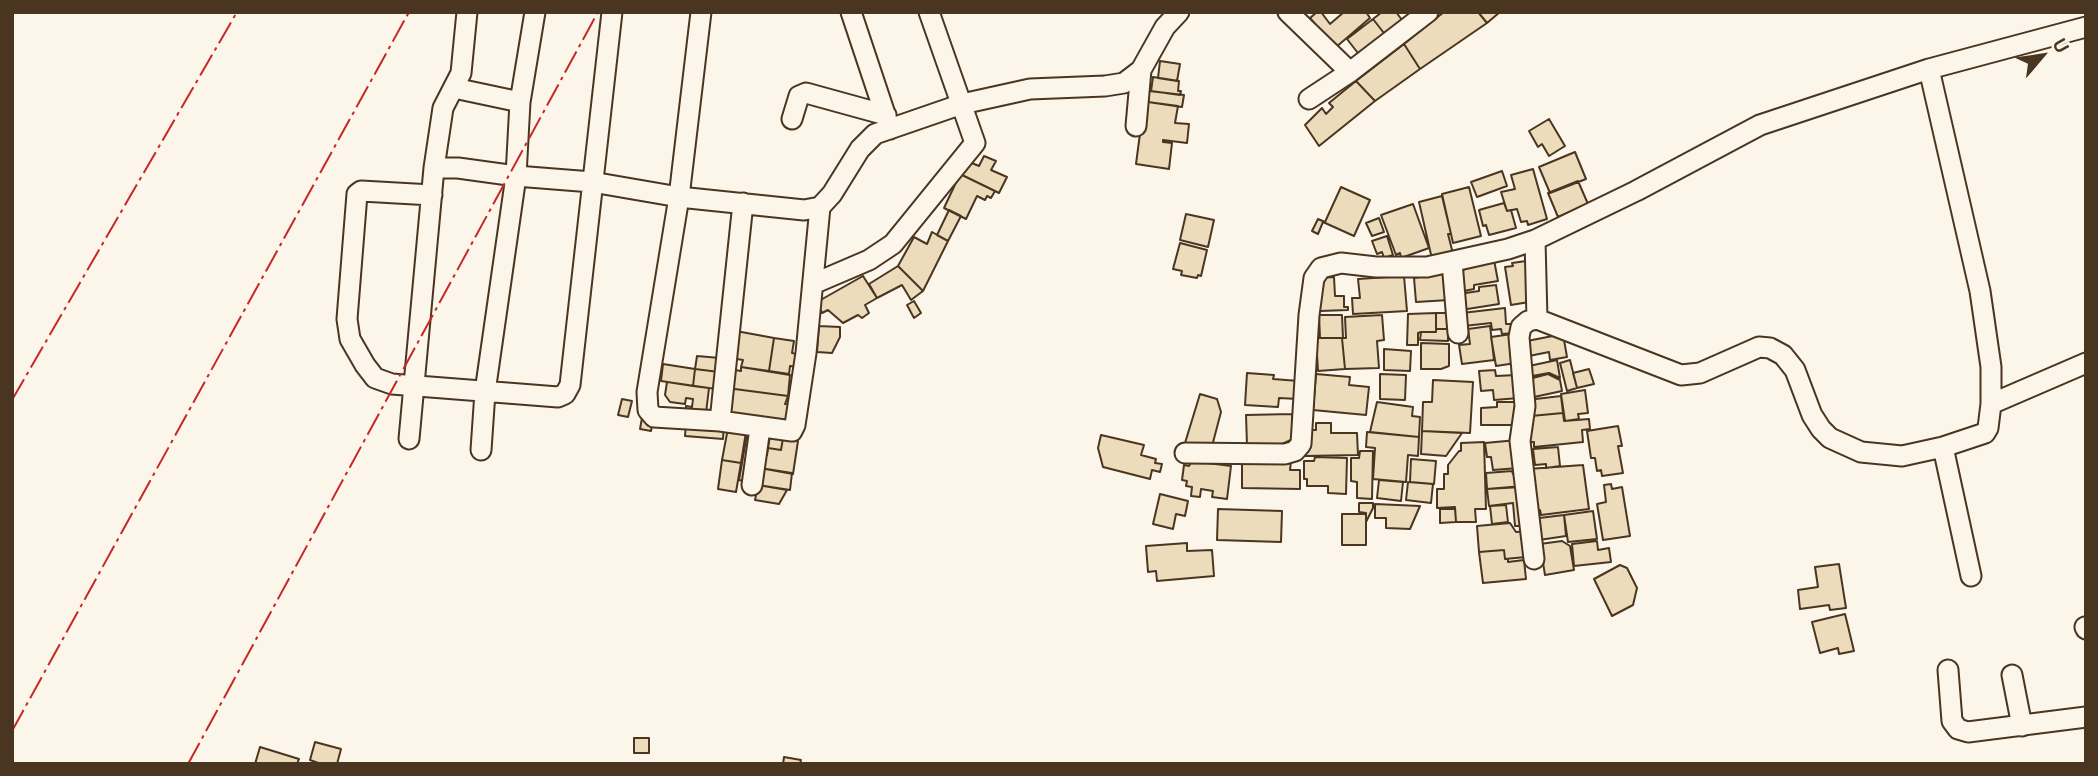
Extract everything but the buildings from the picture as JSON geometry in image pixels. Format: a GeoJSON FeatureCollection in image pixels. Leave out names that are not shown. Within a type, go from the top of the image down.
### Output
{"type":"FeatureCollection","features":[{"type":"Feature","properties":{"kind":"street"},"geometry":{"type":"LineString","coordinates":[[409,439],[434,168],[443,108],[461,73],[467,12]]}},
{"type":"Feature","properties":{"kind":"street"},"geometry":{"type":"LineString","coordinates":[[481,450],[485,392],[516,176],[520,102],[535,12]]}},
{"type":"Feature","properties":{"kind":"street"},"geometry":{"type":"LineString","coordinates":[[432,195],[361,191],[357,194],[347,319],[351,339],[375,378],[392,384],[485,392],[558,397],[565,394],[570,385],[612,12]]}},
{"type":"Feature","properties":{"kind":"street"},"geometry":{"type":"LineString","coordinates":[[701,12],[679,197],[646,402],[654,417],[720,421],[792,431],[795,425],[813,284],[820,207]]}},
{"type":"Feature","properties":{"kind":"street"},"geometry":{"type":"LineString","coordinates":[[851,12],[888,122]]}},
{"type":"Feature","properties":{"kind":"street"},"geometry":{"type":"LineString","coordinates":[[813,284],[869,260],[893,244],[975,143],[929,12]]}},
{"type":"Feature","properties":{"kind":"street"},"geometry":{"type":"LineString","coordinates":[[1136,126],[1141,70],[1165,27],[1179,12]]}},
{"type":"Feature","properties":{"kind":"street"},"geometry":{"type":"LineString","coordinates":[[1310,99],[1428,12]]}},
{"type":"Feature","properties":{"kind":"street"},"geometry":{"type":"LineString","coordinates":[[1298,15],[1350,72]]}},
{"type":"Feature","properties":{"kind":"street"},"geometry":{"type":"LineString","coordinates":[[1185,453],[1284,454],[1294,451],[1301,444],[1309,315],[1314,278],[1321,268],[1341,263],[1376,267],[1427,267],[1508,249],[1535,240],[1636,191],[1760,125],[1929,69],[2086,27]]}},
{"type":"Feature","properties":{"kind":"street"},"geometry":{"type":"LineString","coordinates":[[1534,559],[1520,440],[1525,406],[1520,337],[1521,327],[1537,318],[1681,375],[1700,373],[1752,349],[1770,348],[1783,355],[1795,370],[1812,415],[1821,429],[1830,438],[1861,453],[1902,456],[1943,447],[1985,433],[1991,404],[1991,367],[1980,291],[1929,69]]}},
{"type":"Feature","properties":{"kind":"street"},"geometry":{"type":"LineString","coordinates":[[434,168],[458,168],[592,182],[679,197],[804,211],[820,207],[832,194],[866,141],[888,122],[1030,89],[1105,86],[1124,82],[1141,70]]}},
{"type":"Feature","properties":{"kind":"street"},"geometry":{"type":"LineString","coordinates":[[454,88],[520,102]]}},
{"type":"Feature","properties":{"kind":"street"},"geometry":{"type":"LineString","coordinates":[[792,119],[799,96],[806,93],[888,122]]}},
{"type":"Feature","properties":{"kind":"street"},"geometry":{"type":"LineString","coordinates":[[720,421],[743,203]]}},
{"type":"Feature","properties":{"kind":"street"},"geometry":{"type":"LineString","coordinates":[[1535,240],[1537,318]]}},
{"type":"Feature","properties":{"kind":"street"},"geometry":{"type":"LineString","coordinates":[[1452,262],[1458,333]]}},
{"type":"Feature","properties":{"kind":"street"},"geometry":{"type":"LineString","coordinates":[[1991,404],[2086,363]]}},
{"type":"Feature","properties":{"kind":"street"},"geometry":{"type":"LineString","coordinates":[[752,485],[760,428]]}},
{"type":"Feature","properties":{"kind":"street"},"geometry":{"type":"LineString","coordinates":[[1943,447],[1971,576]]}},
{"type":"Feature","properties":{"kind":"street"},"geometry":{"type":"LineString","coordinates":[[1948,670],[1952,721],[1958,729],[1968,732],[2086,717]]}},
{"type":"Feature","properties":{"kind":"street"},"geometry":{"type":"LineString","coordinates":[[2012,674],[2022,726]]}},
{"type":"Feature","properties":{"kind":"power"},"geometry":{"type":"LineString","coordinates":[[12,400],[237,12]]}},
{"type":"Feature","properties":{"kind":"power"},"geometry":{"type":"LineString","coordinates":[[12,731],[409,12]]}},
{"type":"Feature","properties":{"kind":"power"},"geometry":{"type":"LineString","coordinates":[[188,764],[598,12]]}}]}
